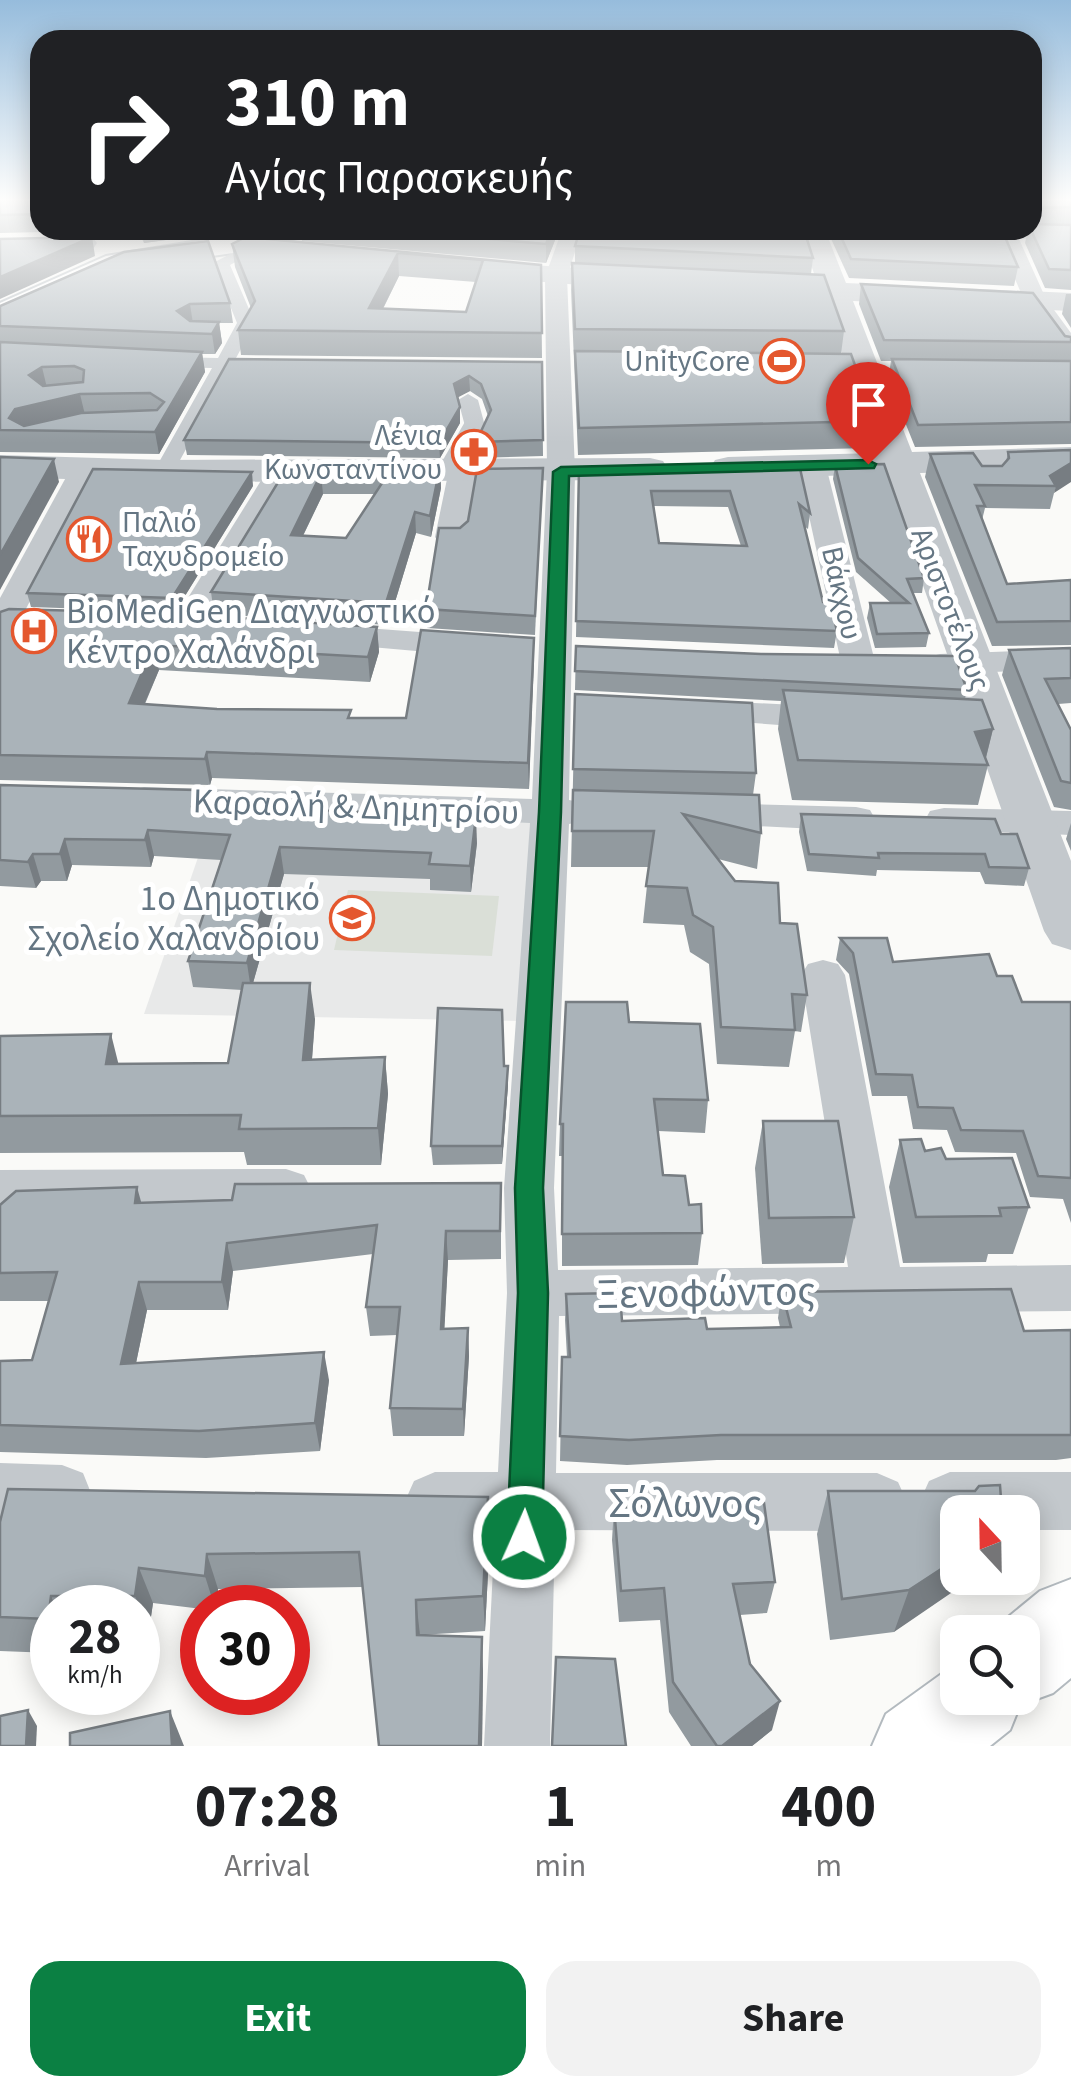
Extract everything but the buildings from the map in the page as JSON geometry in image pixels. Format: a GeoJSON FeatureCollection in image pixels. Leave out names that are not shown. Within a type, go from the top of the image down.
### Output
{"type":"FeatureCollection","features":[{"type":"Feature","properties":{"kind":"main road"},"geometry":{"type":"LineString","coordinates":[[0,316],[66,280]]}},
{"type":"Feature","properties":{"kind":"main road"},"geometry":{"type":"LineString","coordinates":[[1040,1647],[1071,1622]]}},
{"type":"Feature","properties":{"kind":"main road"},"geometry":{"type":"LineString","coordinates":[[918,1746],[957,1715]]}},
{"type":"Feature","properties":{"kind":"street"},"geometry":{"type":"LineString","coordinates":[[164,472],[195,399],[221,364],[231,334],[246,322],[229,280]]}},
{"type":"Feature","properties":{"kind":"street"},"geometry":{"type":"LineString","coordinates":[[517,1746],[533,1293],[509,1188],[550,812],[574,705],[541,650],[561,472],[556,280]]}},
{"type":"Feature","properties":{"kind":"street"},"geometry":{"type":"LineString","coordinates":[[626,280],[676,283]]}},
{"type":"Feature","properties":{"kind":"street","name":"Αριστοτέλους"},"geometry":{"type":"LineString","coordinates":[[830,280],[972,664],[976,725],[1051,823],[1071,930]]}},
{"type":"Feature","properties":{"kind":"street"},"geometry":{"type":"LineString","coordinates":[[1027,280],[1035,300],[1071,349]]}},
{"type":"Feature","properties":{"kind":"street"},"geometry":{"type":"LineString","coordinates":[[735,286],[1071,302]]}},
{"type":"Feature","properties":{"kind":"street"},"geometry":{"type":"LineString","coordinates":[[139,361],[279,364]]}},
{"type":"Feature","properties":{"kind":"street"},"geometry":{"type":"LineString","coordinates":[[450,538],[456,472],[472,413]]}},
{"type":"Feature","properties":{"kind":"street"},"geometry":{"type":"LineString","coordinates":[[0,466],[164,472],[561,472],[896,463],[983,470],[1071,458]]}},
{"type":"Feature","properties":{"kind":"street","name":"Βάκχου"},"geometry":{"type":"LineString","coordinates":[[812,466],[858,662]]}},
{"type":"Feature","properties":{"kind":"street"},"geometry":{"type":"LineString","coordinates":[[1,623],[84,470]]}},
{"type":"Feature","properties":{"kind":"street"},"geometry":{"type":"LineString","coordinates":[[187,626],[280,472]]}},
{"type":"Feature","properties":{"kind":"street"},"geometry":{"type":"LineString","coordinates":[[1,623],[41,621]]}},
{"type":"Feature","properties":{"kind":"street"},"geometry":{"type":"LineString","coordinates":[[151,624],[226,628]]}},
{"type":"Feature","properties":{"kind":"street"},"geometry":{"type":"LineString","coordinates":[[304,634],[541,650]]}},
{"type":"Feature","properties":{"kind":"street"},"geometry":{"type":"LineString","coordinates":[[820,661],[972,664],[1071,659]]}},
{"type":"Feature","properties":{"kind":"street"},"geometry":{"type":"LineString","coordinates":[[654,709],[865,720]]}},
{"type":"Feature","properties":{"kind":"street","name":"Καραολή & Δημητρίου"},"geometry":{"type":"LineString","coordinates":[[118,798],[608,813]]}},
{"type":"Feature","properties":{"kind":"street"},"geometry":{"type":"LineString","coordinates":[[666,814],[1051,823]]}},
{"type":"Feature","properties":{"kind":"street"},"geometry":{"type":"LineString","coordinates":[[823,975],[878,1290]]}},
{"type":"Feature","properties":{"kind":"street"},"geometry":{"type":"LineString","coordinates":[[0,1190],[333,1189]]}},
{"type":"Feature","properties":{"kind":"street","name":"Ξενοφώντος"},"geometry":{"type":"LineString","coordinates":[[533,1293],[1071,1288]]}},
{"type":"Feature","properties":{"kind":"street"},"geometry":{"type":"LineString","coordinates":[[0,1491],[118,1496]]}},
{"type":"Feature","properties":{"kind":"street","name":"Σόλωνος"},"geometry":{"type":"LineString","coordinates":[[390,1501],[1071,1501]]}},
{"type":"Feature","properties":{"kind":"shaded area","name":"1ο Δημοτικό Σχολείο Χαλανδρίου"},"geometry":{"type":"Polygon","coordinates":[[[214,811],[530,823],[525,1021],[144,1014],[214,811]]]}},
{"type":"Feature","properties":{"kind":"shaded area"},"geometry":{"type":"Polygon","coordinates":[[[348,890],[499,896],[492,956],[334,950],[348,890]]]}},
{"type":"Feature","properties":{"kind":"place","name":"UnityCore"},"geometry":{"type":"Point","coordinates":[782,361]}},
{"type":"Feature","properties":{"kind":"place","name":"Λένια Κωνσταντίνου"},"geometry":{"type":"Point","coordinates":[474,452]}},
{"type":"Feature","properties":{"kind":"place","name":"Παλιό Ταχυδρομείο"},"geometry":{"type":"Point","coordinates":[89,539]}},
{"type":"Feature","properties":{"kind":"place","name":"BioMediGen Διαγνωστικό Κέντρο Χαλάνδρι"},"geometry":{"type":"Point","coordinates":[34,631]}},
{"type":"Feature","properties":{"kind":"place","name":"1ο Δημοτικό Σχολείο Χαλανδρίου"},"geometry":{"type":"Point","coordinates":[352,918]}},
{"type":"Feature","properties":{"kind":"route"},"geometry":{"type":"LineString","coordinates":[[524,1537],[533,1293],[529,1188],[550,812],[561,472],[868,464]]}}]}
